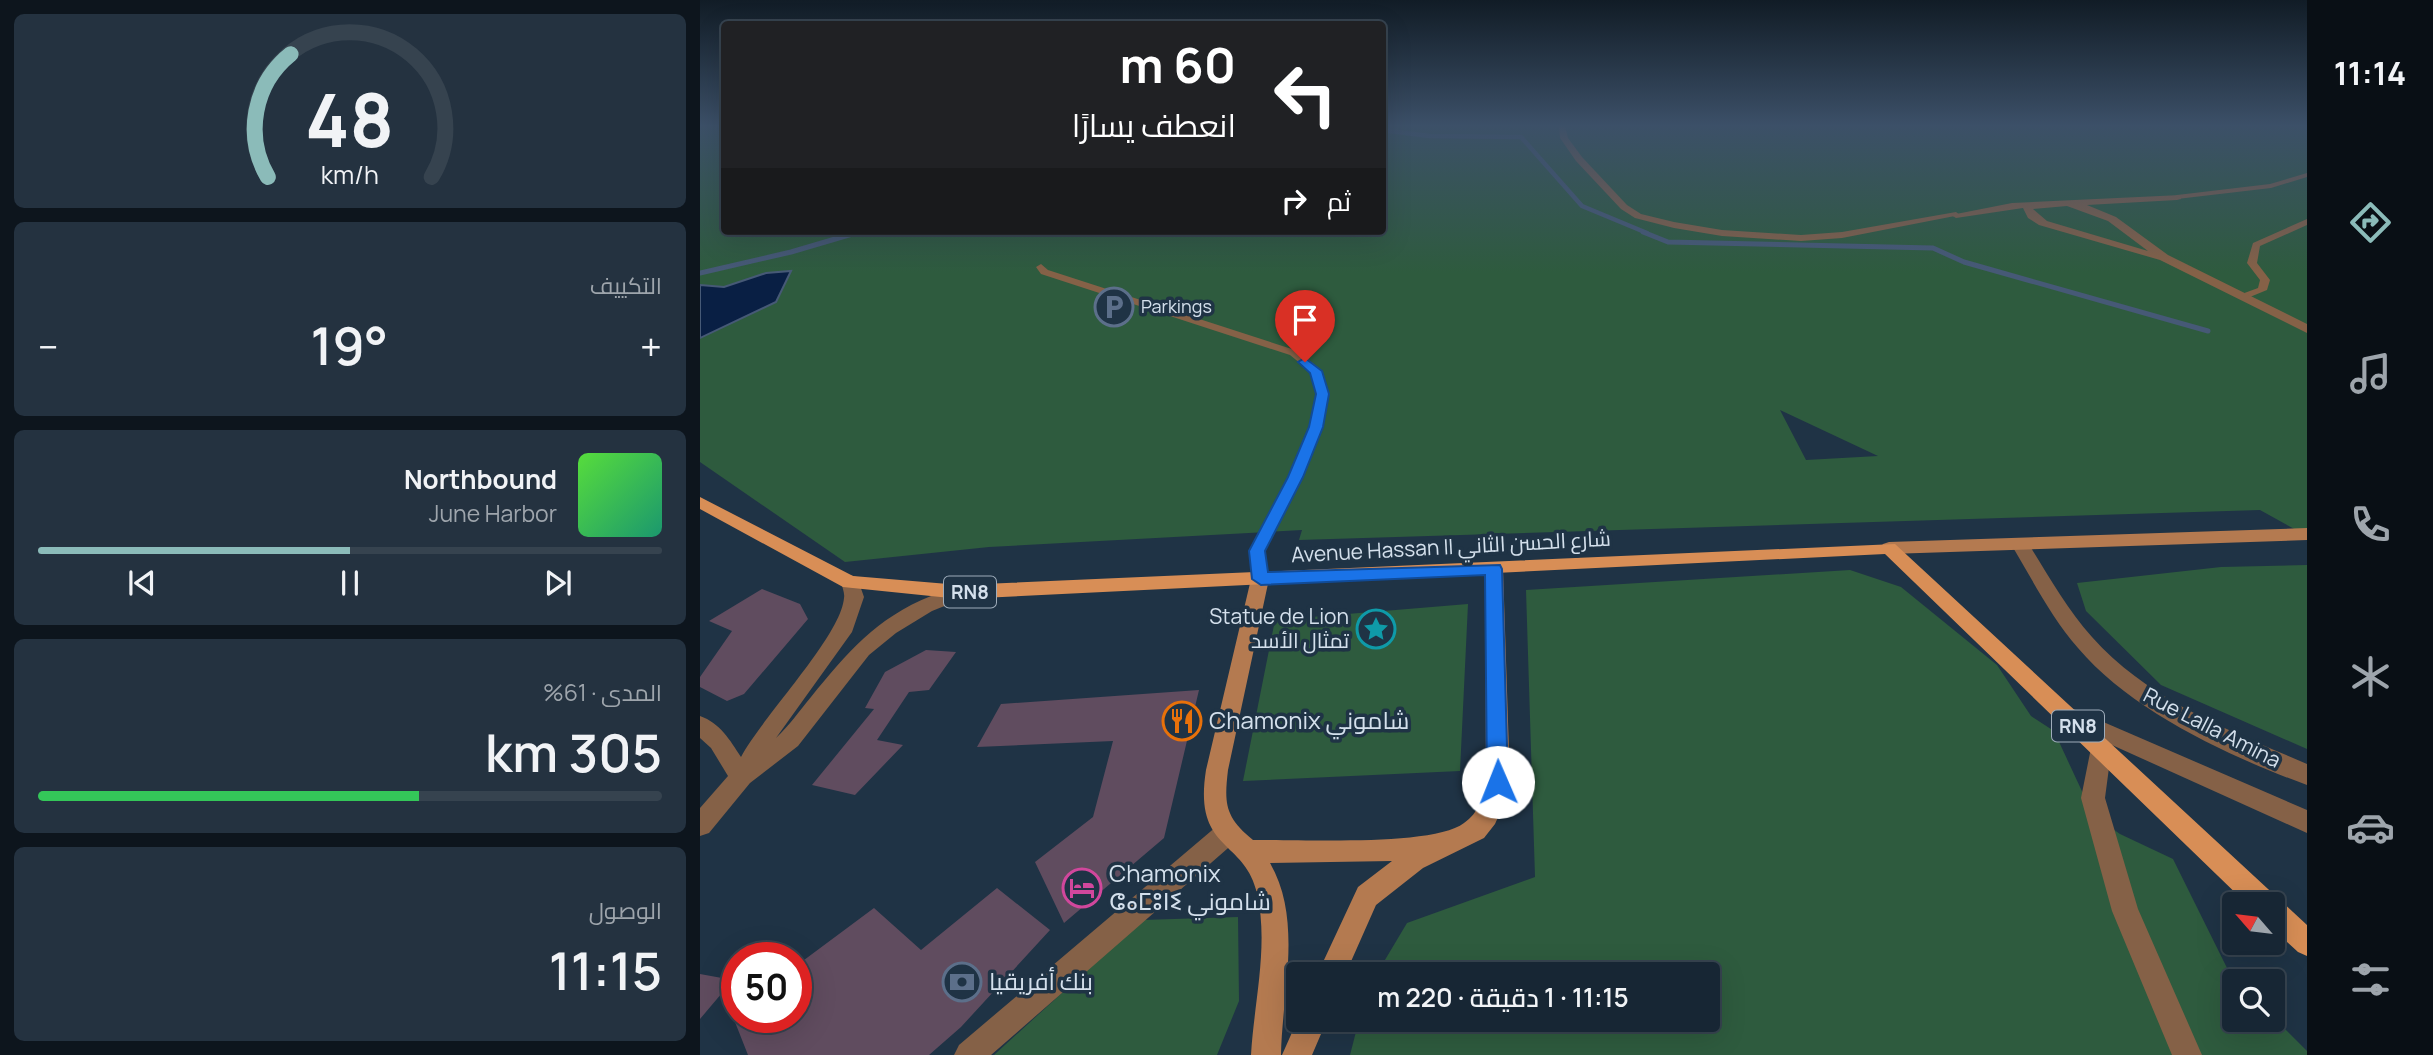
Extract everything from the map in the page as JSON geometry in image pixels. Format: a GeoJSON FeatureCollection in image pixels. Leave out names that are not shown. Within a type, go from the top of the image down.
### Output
{"type":"FeatureCollection","features":[{"type":"Feature","properties":{"kind":"main road","name":"Avenue Hassan II شارع الحسن الثاني"},"geometry":{"type":"LineString","coordinates":[[700,502],[850,582],[960,592],[1494,569],[1889,548]]}},
{"type":"Feature","properties":{"kind":"main road"},"geometry":{"type":"LineString","coordinates":[[1889,548],[2307,534]]}},
{"type":"Feature","properties":{"kind":"main road","name":"RN8"},"geometry":{"type":"LineString","coordinates":[[1889,548],[2253,892]]}},
{"type":"Feature","properties":{"kind":"main road"},"geometry":{"type":"LineString","coordinates":[[1337,962],[1367,896],[1414,860],[1443,844],[1463,838],[1479,827],[1491,810],[1498,782],[1494,569]]}},
{"type":"Feature","properties":{"kind":"main road"},"geometry":{"type":"LineString","coordinates":[[1261,579],[1213,792],[1214,812],[1226,834],[1248,852],[1269,891],[1273,926],[1266,1055]]}},
{"type":"Feature","properties":{"kind":"main road"},"geometry":{"type":"LineString","coordinates":[[1248,852],[1443,844]]}},
{"type":"Feature","properties":{"kind":"main road"},"geometry":{"type":"LineString","coordinates":[[2286,923],[2307,943]]}},
{"type":"Feature","properties":{"kind":"main road"},"geometry":{"type":"LineString","coordinates":[[1297,1055],[1308,1032]]}},
{"type":"Feature","properties":{"kind":"street"},"geometry":{"type":"LineString","coordinates":[[1956,215],[2064,202],[2177,197]]}},
{"type":"Feature","properties":{"kind":"street"},"geometry":{"type":"LineString","coordinates":[[2127,217],[2141,203],[2177,197]]}},
{"type":"Feature","properties":{"kind":"street"},"geometry":{"type":"LineString","coordinates":[[2064,202],[2127,217],[2176,264]]}},
{"type":"Feature","properties":{"kind":"street"},"geometry":{"type":"LineString","coordinates":[[2032,205],[2028,209],[2032,216],[2058,228]]}},
{"type":"Feature","properties":{"kind":"street"},"geometry":{"type":"LineString","coordinates":[[1956,215],[2007,217],[2143,252],[2176,264],[2307,329]]}},
{"type":"Feature","properties":{"kind":"street","name":"Rue Lalla Amina"},"geometry":{"type":"LineString","coordinates":[[2020,544],[2093,653],[2127,684],[2183,719],[2307,775]]}},
{"type":"Feature","properties":{"kind":"street"},"geometry":{"type":"LineString","coordinates":[[741,778],[761,740],[842,632],[854,597],[850,582]]}},
{"type":"Feature","properties":{"kind":"street"},"geometry":{"type":"LineString","coordinates":[[700,825],[741,778],[790,739],[862,649],[889,628],[925,606],[960,592]]}},
{"type":"Feature","properties":{"kind":"street"},"geometry":{"type":"LineString","coordinates":[[2068,716],[2307,822]]}},
{"type":"Feature","properties":{"kind":"street"},"geometry":{"type":"LineString","coordinates":[[700,725],[719,741],[741,778]]}},
{"type":"Feature","properties":{"kind":"street"},"geometry":{"type":"LineString","coordinates":[[2102,748],[2092,798],[2125,911],[2187,1055]]}},
{"type":"Feature","properties":{"kind":"street"},"geometry":{"type":"LineString","coordinates":[[969,1055],[1226,834]]}},
{"type":"Feature","properties":{"kind":"lane"},"geometry":{"type":"LineString","coordinates":[[1594,175],[1624,207],[1638,216],[1722,233],[1801,238],[1842,235],[1956,215]]}},
{"type":"Feature","properties":{"kind":"lane"},"geometry":{"type":"LineString","coordinates":[[2177,197],[2271,186],[2307,176]]}},
{"type":"Feature","properties":{"kind":"lane"},"geometry":{"type":"LineString","coordinates":[[2242,297],[2262,290],[2264,280],[2252,263],[2256,245],[2307,222]]}},
{"type":"Feature","properties":{"kind":"lane"},"geometry":{"type":"LineString","coordinates":[[1041,267],[1044,272],[1294,353],[1315,371],[1322,394],[1316,427],[1296,477],[1257,551],[1261,579]]}},
{"type":"Feature","properties":{"kind":"green space"},"geometry":{"type":"Polygon","coordinates":[[[700,175],[721,175],[721,235],[1386,235],[1386,175],[2307,175],[2307,536],[2260,510],[1299,540],[1302,530],[989,547],[845,562],[700,462],[700,175]],[[1780,410],[1806,460],[1878,456],[1780,410]]]}},
{"type":"Feature","properties":{"kind":"green space"},"geometry":{"type":"Polygon","coordinates":[[[2307,565],[2307,749],[2161,685],[2086,611],[2077,583],[2221,567],[2307,565]]]}},
{"type":"Feature","properties":{"kind":"green space"},"geometry":{"type":"Polygon","coordinates":[[[1850,570],[1901,587],[1997,665],[2031,716],[2054,731],[2093,815],[2120,834],[2173,859],[2228,969],[2222,969],[2222,1032],[2285,1032],[2285,1029],[2307,1051],[2307,1055],[1350,1055],[1356,1032],[1720,1032],[1720,962],[1384,962],[1407,923],[1535,877],[1526,590],[1850,570]]]}},
{"type":"Feature","properties":{"kind":"green space"},"geometry":{"type":"Polygon","coordinates":[[[1468,604],[1460,771],[1243,781],[1275,620],[1468,604]]]}},
{"type":"Feature","properties":{"kind":"green space"},"geometry":{"type":"Polygon","coordinates":[[[1238,917],[1239,1001],[1217,1055],[994,1055],[1142,920],[1238,917]]]}},
{"type":"Feature","properties":{"kind":"water"},"geometry":{"type":"Polygon","coordinates":[[[791,271],[776,302],[700,338],[700,285],[724,287],[766,273],[791,271]]]}},
{"type":"Feature","properties":{"kind":"building"},"geometry":{"type":"Polygon","coordinates":[[[762,589],[800,604],[808,619],[744,694],[727,701],[700,687],[700,677],[732,631],[709,621],[762,589]]]}},
{"type":"Feature","properties":{"kind":"building"},"geometry":{"type":"Polygon","coordinates":[[[926,650],[956,652],[929,690],[909,692],[877,740],[903,745],[855,795],[812,785],[874,709],[865,708],[885,672],[926,650]]]}},
{"type":"Feature","properties":{"kind":"building"},"geometry":{"type":"Polygon","coordinates":[[[1199,690],[1164,838],[1064,923],[1035,862],[1093,817],[1113,741],[977,747],[1001,704],[1199,690]]]}},
{"type":"Feature","properties":{"kind":"building"},"geometry":{"type":"Polygon","coordinates":[[[997,888],[1050,930],[961,1027],[929,1055],[748,1055],[739,1033],[812,1033],[812,954],[874,908],[921,950],[997,888]]]}},
{"type":"Feature","properties":{"kind":"building"},"geometry":{"type":"Polygon","coordinates":[[[700,974],[721,978],[721,994],[700,1019],[700,974]]]}},
{"type":"Feature","properties":{"kind":"waterway"},"geometry":{"type":"LineString","coordinates":[[1555,175],[1582,206],[1647,233]]}},
{"type":"Feature","properties":{"kind":"waterway"},"geometry":{"type":"LineString","coordinates":[[1643,232],[1668,242],[1933,248],[1964,262],[2208,331]]}},
{"type":"Feature","properties":{"kind":"waterway"},"geometry":{"type":"LineString","coordinates":[[700,273],[791,252],[849,235]]}},
{"type":"Feature","properties":{"kind":"place","name":"Parkings"},"geometry":{"type":"Point","coordinates":[1114,307]}},
{"type":"Feature","properties":{"kind":"place","name":"Statue de Lion تمثال الأسد"},"geometry":{"type":"Point","coordinates":[1376,629]}},
{"type":"Feature","properties":{"kind":"place","name":"Chamonix شاموني"},"geometry":{"type":"Point","coordinates":[1182,721]}},
{"type":"Feature","properties":{"kind":"place","name":"Chamonix ⵛⴰⵎⵓⵏⵉ شاموني"},"geometry":{"type":"Point","coordinates":[1082,888]}},
{"type":"Feature","properties":{"kind":"place","name":"بنك أفريقيا"},"geometry":{"type":"Point","coordinates":[962,982]}},
{"type":"Feature","properties":{"kind":"route"},"geometry":{"type":"LineString","coordinates":[[1305,362],[1315,371],[1322,394],[1316,427],[1296,477],[1257,551],[1261,579],[1494,569],[1498,782]]}}]}
